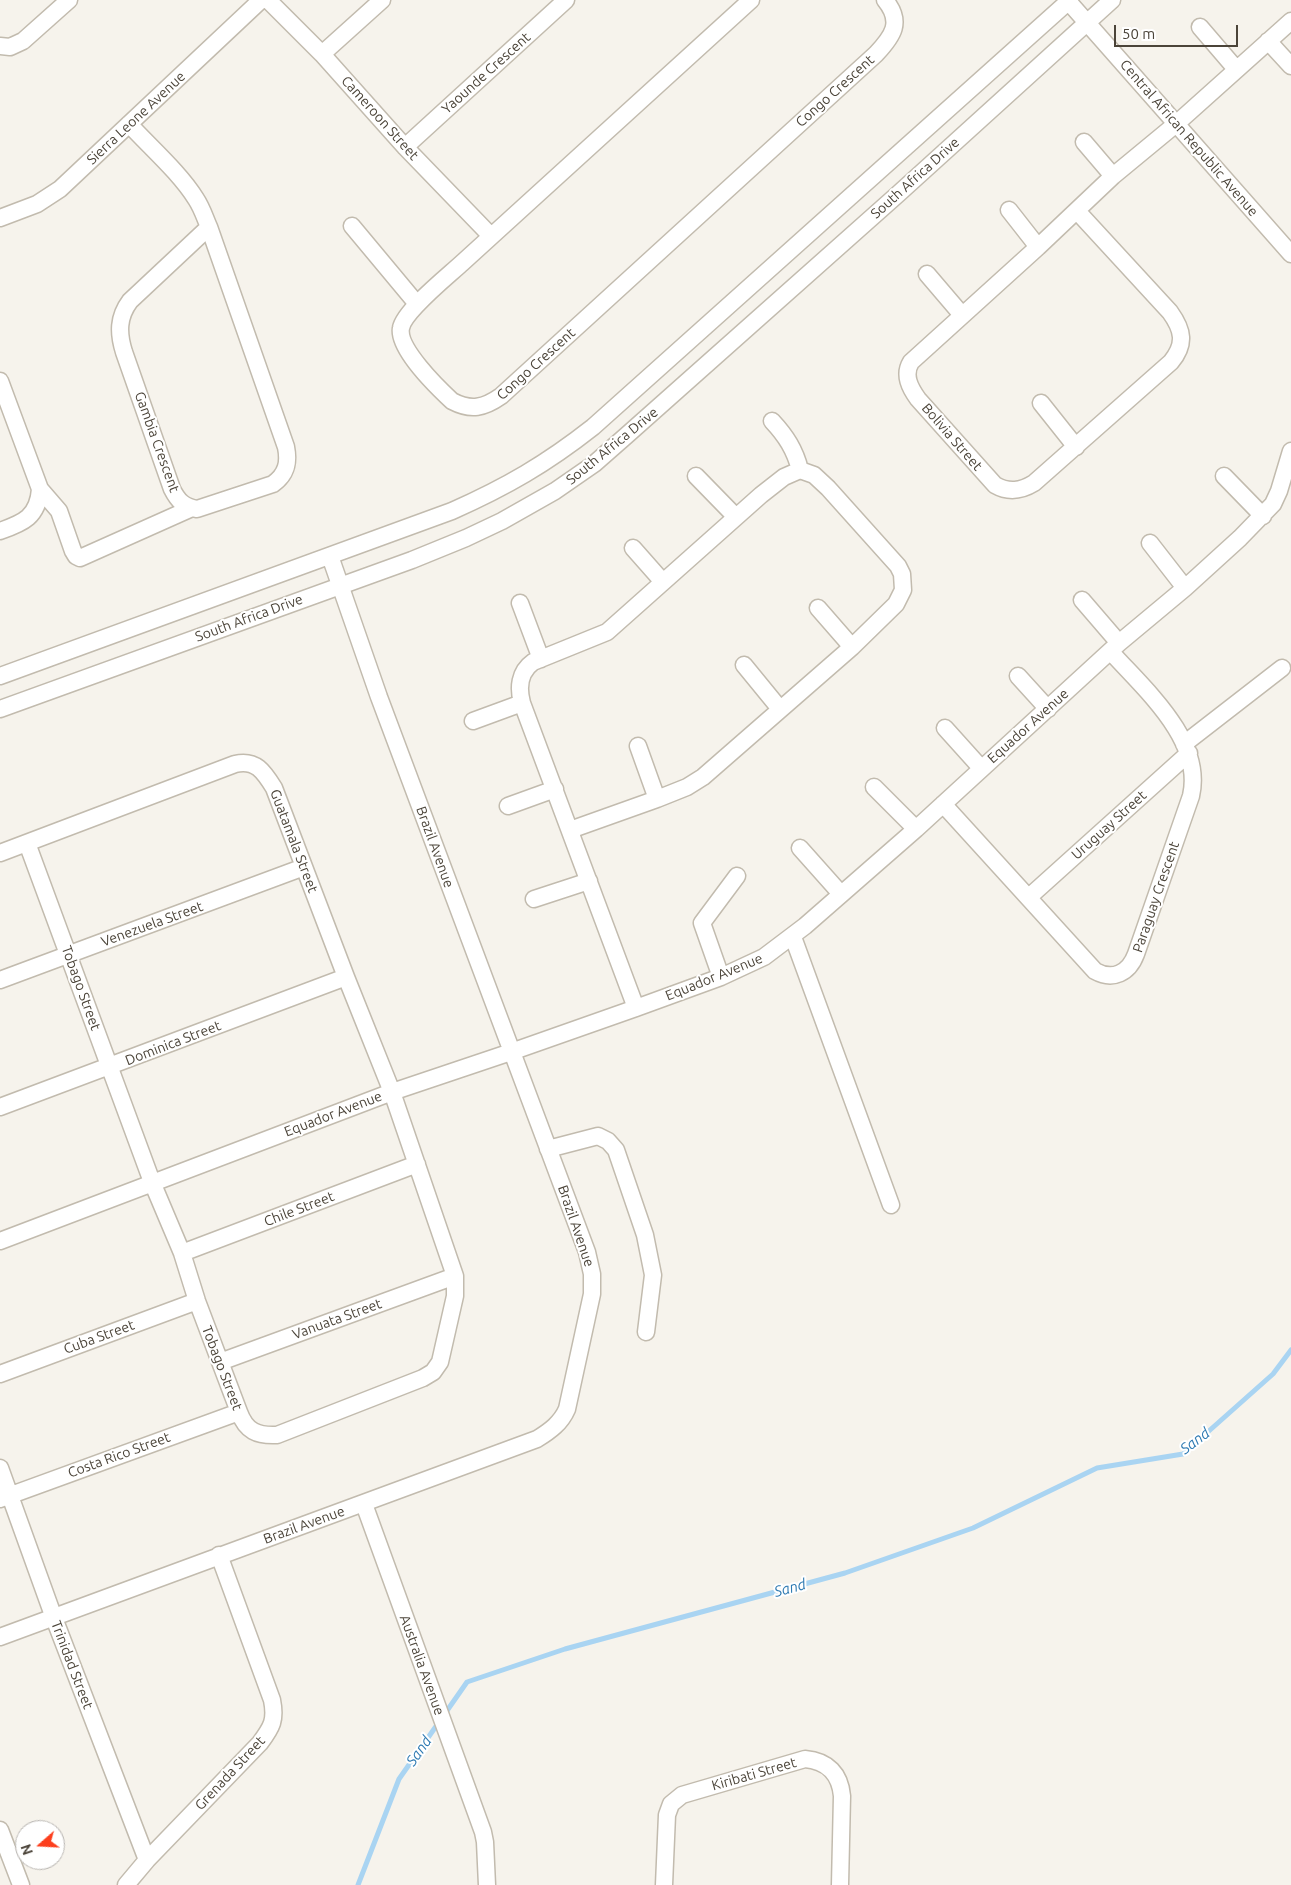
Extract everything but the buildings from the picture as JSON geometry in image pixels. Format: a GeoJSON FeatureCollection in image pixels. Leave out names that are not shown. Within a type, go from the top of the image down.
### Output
{"type":"FeatureCollection","features":[{"type":"Feature","properties":{"kind":"street"},"geometry":{"type":"LineString","coordinates":[[0,46],[10,46],[23,41],[69,0]]}},
{"type":"Feature","properties":{"kind":"street","name":"Sierra Leone Avenue"},"geometry":{"type":"LineString","coordinates":[[0,218],[38,204],[54,194],[262,0]]}},
{"type":"Feature","properties":{"kind":"street","name":"Cameroon Street"},"geometry":{"type":"LineString","coordinates":[[268,0],[322,54],[405,147],[491,236]]}},
{"type":"Feature","properties":{"kind":"street"},"geometry":{"type":"LineString","coordinates":[[322,54],[382,0]]}},
{"type":"Feature","properties":{"kind":"street","name":"Yaounde Crescent"},"geometry":{"type":"LineString","coordinates":[[405,147],[566,0]]}},
{"type":"Feature","properties":{"kind":"street","name":"Congo Crescent"},"geometry":{"type":"LineString","coordinates":[[751,0],[417,304],[405,318],[401,329],[401,338],[407,350],[452,401],[461,406],[471,408],[493,402],[885,44],[890,39],[895,25],[893,14],[885,0]]}},
{"type":"Feature","properties":{"kind":"street","name":"South Africa Drive"},"geometry":{"type":"LineString","coordinates":[[0,709],[412,560],[502,521],[555,491],[594,464],[897,195],[1112,0]]}},
{"type":"Feature","properties":{"kind":"street","name":"South Africa Drive"},"geometry":{"type":"LineString","coordinates":[[0,676],[330,556],[467,504],[518,480],[565,449],[592,427],[1068,1]]}},
{"type":"Feature","properties":{"kind":"street","name":"Central African Republic Avenue"},"geometry":{"type":"LineString","coordinates":[[1068,1],[1291,254]]}},
{"type":"Feature","properties":{"kind":"street","name":"Bolivia Street"},"geometry":{"type":"LineString","coordinates":[[1077,211],[1170,312],[1179,326],[1182,340],[1178,354],[1171,362],[1029,487],[1019,490],[1001,488],[994,485],[918,399],[909,383],[908,367],[915,358],[1038,247],[1113,176],[1176,124],[1291,21]]}},
{"type":"Feature","properties":{"kind":"street"},"geometry":{"type":"LineString","coordinates":[[1200,27],[1236,69]]}},
{"type":"Feature","properties":{"kind":"street"},"geometry":{"type":"LineString","coordinates":[[1268,40],[1291,66]]}},
{"type":"Feature","properties":{"kind":"street"},"geometry":{"type":"LineString","coordinates":[[0,381],[5,409],[40,489],[59,511],[73,551],[80,558],[192,508],[203,508],[273,484],[282,476],[287,464],[286,447],[209,227],[193,194],[129,124]]}},
{"type":"Feature","properties":{"kind":"street"},"geometry":{"type":"LineString","coordinates":[[1084,142],[1113,176]]}},
{"type":"Feature","properties":{"kind":"street"},"geometry":{"type":"LineString","coordinates":[[1008,210],[1038,247]]}},
{"type":"Feature","properties":{"kind":"street"},"geometry":{"type":"LineString","coordinates":[[352,226],[417,304]]}},
{"type":"Feature","properties":{"kind":"street","name":"Gambia Crescent"},"geometry":{"type":"LineString","coordinates":[[192,508],[180,502],[168,480],[122,346],[119,329],[126,307],[130,301],[209,227]]}},
{"type":"Feature","properties":{"kind":"street"},"geometry":{"type":"LineString","coordinates":[[927,274],[962,315]]}},
{"type":"Feature","properties":{"kind":"street"},"geometry":{"type":"LineString","coordinates":[[1041,403],[1076,447]]}},
{"type":"Feature","properties":{"kind":"street"},"geometry":{"type":"LineString","coordinates":[[772,421],[793,447],[800,470]]}},
{"type":"Feature","properties":{"kind":"street","name":"Equador Avenue"},"geometry":{"type":"LineString","coordinates":[[0,1241],[392,1092],[636,1008],[755,963],[793,937],[916,829],[1115,647],[1185,588],[1263,516],[1273,504],[1279,491],[1291,451]]}},
{"type":"Feature","properties":{"kind":"street"},"geometry":{"type":"LineString","coordinates":[[570,830],[687,787],[703,777],[852,647],[896,604],[903,590],[902,574],[894,559],[814,475],[800,470],[774,484],[607,632],[528,665],[523,674],[520,684],[522,703],[636,1008]]}},
{"type":"Feature","properties":{"kind":"street"},"geometry":{"type":"LineString","coordinates":[[696,476],[736,517]]}},
{"type":"Feature","properties":{"kind":"street"},"geometry":{"type":"LineString","coordinates":[[1224,476],[1263,516]]}},
{"type":"Feature","properties":{"kind":"street"},"geometry":{"type":"LineString","coordinates":[[0,531],[26,520],[34,511],[39,499],[40,489]]}},
{"type":"Feature","properties":{"kind":"street"},"geometry":{"type":"LineString","coordinates":[[1150,543],[1185,588]]}},
{"type":"Feature","properties":{"kind":"street"},"geometry":{"type":"LineString","coordinates":[[633,548],[663,582]]}},
{"type":"Feature","properties":{"kind":"street","name":"Brazil Avenue"},"geometry":{"type":"LineString","coordinates":[[0,1637],[537,1439],[552,1429],[564,1416],[592,1294],[592,1274],[583,1239],[511,1052],[383,707],[330,556]]}},
{"type":"Feature","properties":{"kind":"street","name":"Paraguay Crescent"},"geometry":{"type":"LineString","coordinates":[[943,804],[1095,971],[1107,976],[1116,975],[1129,968],[1136,954],[1191,796],[1194,781],[1187,749],[1178,730],[1082,600]]}},
{"type":"Feature","properties":{"kind":"street"},"geometry":{"type":"LineString","coordinates":[[520,603],[541,659]]}},
{"type":"Feature","properties":{"kind":"street"},"geometry":{"type":"LineString","coordinates":[[818,608],[852,647]]}},
{"type":"Feature","properties":{"kind":"street"},"geometry":{"type":"LineString","coordinates":[[744,665],[780,709]]}},
{"type":"Feature","properties":{"kind":"street","name":"Uruguay Street"},"geometry":{"type":"LineString","coordinates":[[1029,897],[1187,749],[1282,668]]}},
{"type":"Feature","properties":{"kind":"street"},"geometry":{"type":"LineString","coordinates":[[1018,676],[1048,709]]}},
{"type":"Feature","properties":{"kind":"street"},"geometry":{"type":"LineString","coordinates":[[473,721],[522,703]]}},
{"type":"Feature","properties":{"kind":"street"},"geometry":{"type":"LineString","coordinates":[[945,728],[981,768]]}},
{"type":"Feature","properties":{"kind":"street"},"geometry":{"type":"LineString","coordinates":[[638,746],[656,799]]}},
{"type":"Feature","properties":{"kind":"street","name":"Guatamala Street"},"geometry":{"type":"LineString","coordinates":[[0,853],[235,764],[250,763],[259,767],[274,788],[392,1092]]}},
{"type":"Feature","properties":{"kind":"street"},"geometry":{"type":"LineString","coordinates":[[874,787],[916,829]]}},
{"type":"Feature","properties":{"kind":"street"},"geometry":{"type":"LineString","coordinates":[[508,806],[555,789]]}},
{"type":"Feature","properties":{"kind":"street","name":"Tobago Street"},"geometry":{"type":"LineString","coordinates":[[27,843],[70,955],[152,1182],[182,1253],[197,1301],[239,1412],[246,1425],[254,1433],[265,1436],[277,1435],[423,1378],[434,1372],[440,1362],[455,1296],[455,1276],[392,1092]]}},
{"type":"Feature","properties":{"kind":"street"},"geometry":{"type":"LineString","coordinates":[[800,848],[841,894]]}},
{"type":"Feature","properties":{"kind":"street","name":"Venezuela Street"},"geometry":{"type":"LineString","coordinates":[[0,980],[304,867]]}},
{"type":"Feature","properties":{"kind":"street"},"geometry":{"type":"LineString","coordinates":[[721,977],[702,923],[737,876]]}},
{"type":"Feature","properties":{"kind":"street"},"geometry":{"type":"LineString","coordinates":[[534,899],[589,881]]}},
{"type":"Feature","properties":{"kind":"street"},"geometry":{"type":"LineString","coordinates":[[793,937],[891,1204]]}},
{"type":"Feature","properties":{"kind":"street","name":"Dominica Street"},"geometry":{"type":"LineString","coordinates":[[0,1107],[346,977]]}},
{"type":"Feature","properties":{"kind":"street"},"geometry":{"type":"LineString","coordinates":[[548,1149],[598,1136],[608,1140],[616,1150],[644,1235],[653,1275],[646,1332]]}},
{"type":"Feature","properties":{"kind":"street","name":"Chile Street"},"geometry":{"type":"LineString","coordinates":[[182,1253],[417,1164]]}},
{"type":"Feature","properties":{"kind":"street","name":"Vanuata Street"},"geometry":{"type":"LineString","coordinates":[[220,1362],[455,1276]]}},
{"type":"Feature","properties":{"kind":"street","name":"Cuba Street"},"geometry":{"type":"LineString","coordinates":[[0,1374],[197,1301]]}},
{"type":"Feature","properties":{"kind":"street","name":"Costa Rico Street"},"geometry":{"type":"LineString","coordinates":[[5,1497],[239,1412]]}},
{"type":"Feature","properties":{"kind":"street","name":"Trinidad Street"},"geometry":{"type":"LineString","coordinates":[[0,1468],[5,1497],[54,1618],[147,1860]]}},
{"type":"Feature","properties":{"kind":"street","name":"Australia Avenue"},"geometry":{"type":"LineString","coordinates":[[364,1504],[482,1832],[485,1842],[487,1885]]}},
{"type":"Feature","properties":{"kind":"street","name":"Grenada Street"},"geometry":{"type":"LineString","coordinates":[[126,1885],[147,1860],[260,1743],[270,1730],[274,1720],[272,1700],[219,1555]]}},
{"type":"Feature","properties":{"kind":"street","name":"Kiribati Street"},"geometry":{"type":"LineString","coordinates":[[664,1885],[667,1816],[668,1809],[674,1801],[692,1792],[805,1759],[824,1764],[836,1774],[840,1782],[842,1796],[840,1885]]}},
{"type":"Feature","properties":{"kind":"street"},"geometry":{"type":"LineString","coordinates":[[0,1830],[21,1885]]}},
{"type":"Feature","properties":{"kind":"waterway","name":"Sand"},"geometry":{"type":"LineString","coordinates":[[444,1715],[467,1682],[565,1649],[845,1573],[973,1528],[1097,1468],[1183,1454],[1273,1374],[1291,1350]]}},
{"type":"Feature","properties":{"kind":"waterway","name":"Sand"},"geometry":{"type":"LineString","coordinates":[[358,1885],[399,1779],[439,1722]]}}]}
